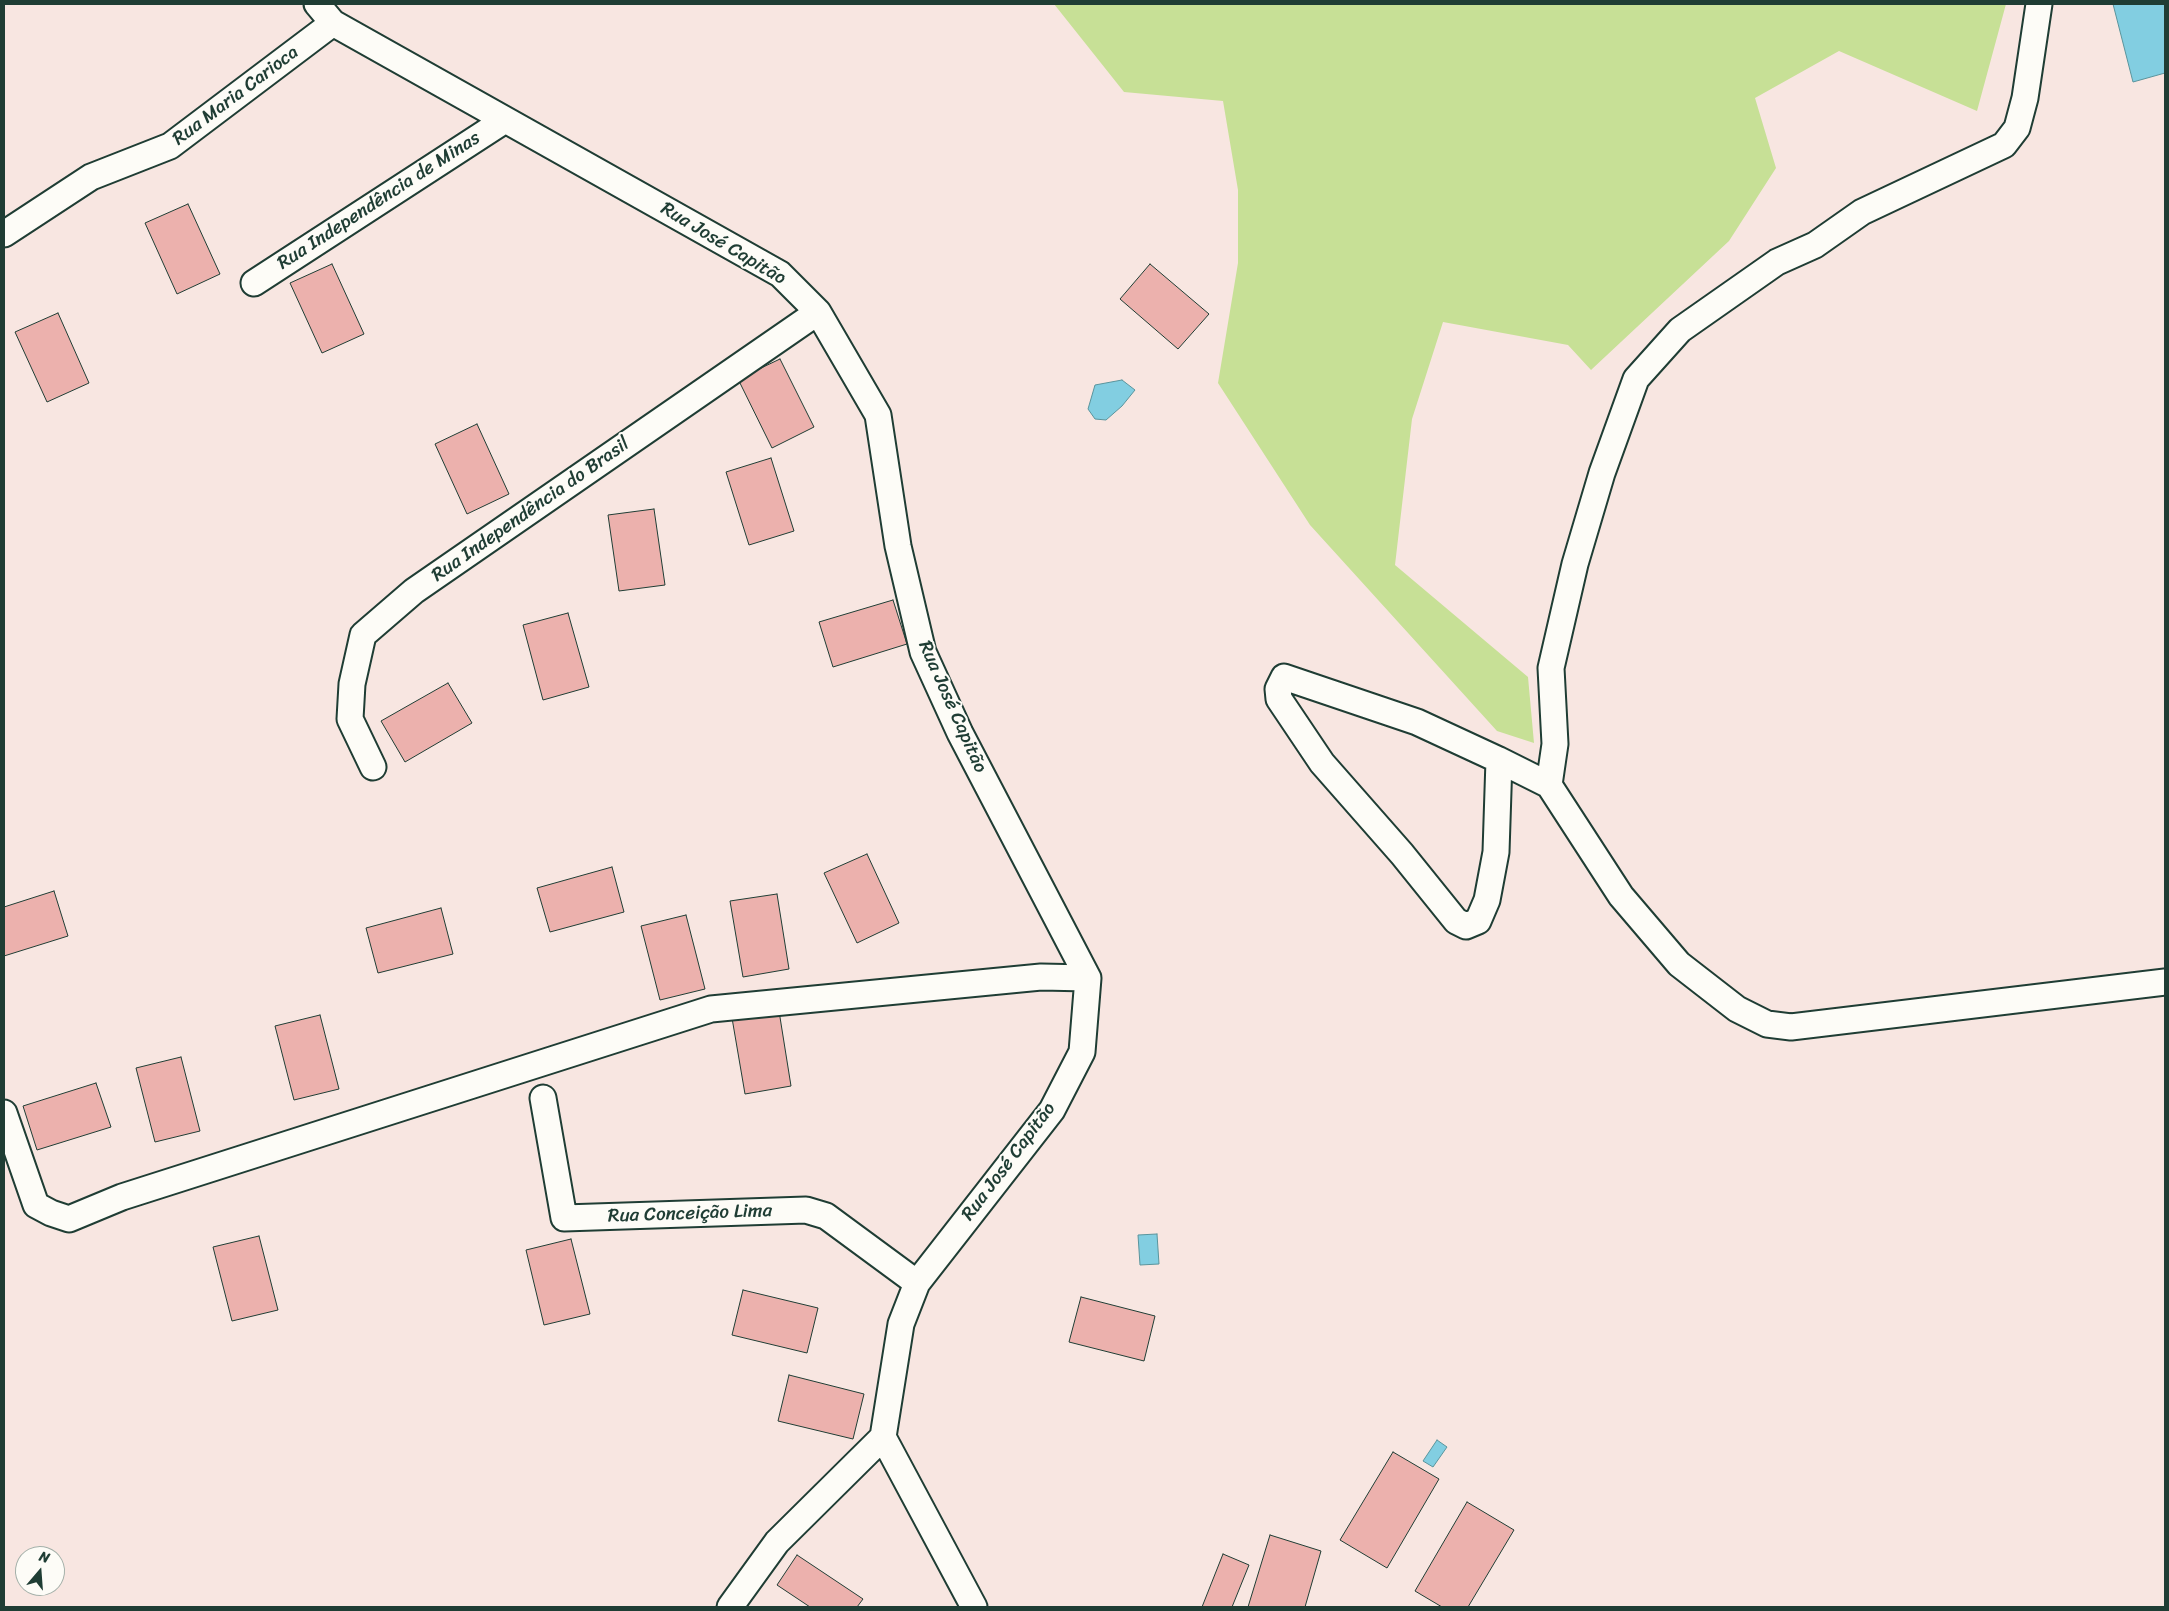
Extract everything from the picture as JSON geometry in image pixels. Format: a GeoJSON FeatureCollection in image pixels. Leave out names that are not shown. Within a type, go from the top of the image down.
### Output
{"type":"FeatureCollection","features":[{"type":"Feature","properties":{"kind":"street","name":"Rua José Capitão"},"geometry":{"type":"LineString","coordinates":[[317,4],[333,23],[780,274],[818,312],[878,415],[898,546],[923,652],[960,733],[1088,978],[1082,1052],[1052,1110],[917,1283],[901,1324],[883,1437]]}},
{"type":"Feature","properties":{"kind":"street"},"geometry":{"type":"LineString","coordinates":[[1549,785],[1555,744],[1551,668],[1581,546],[1602,474],[1636,379],[1680,330],[1778,262],[1815,245],[1862,212],[2004,145],[2018,128],[2025,98],[2039,4]]}},
{"type":"Feature","properties":{"kind":"street","name":"Rua Maria Carioca"},"geometry":{"type":"LineString","coordinates":[[4,234],[91,176],[170,146],[333,23]]}},
{"type":"Feature","properties":{"kind":"street","name":"Rua Independência de Minas"},"geometry":{"type":"LineString","coordinates":[[254,283],[505,120]]}},
{"type":"Feature","properties":{"kind":"street","name":"Rua Independência do Brasil"},"geometry":{"type":"LineString","coordinates":[[373,767],[350,718],[352,684],[363,635],[414,591],[818,312]]}},
{"type":"Feature","properties":{"kind":"street"},"geometry":{"type":"LineString","coordinates":[[1500,760],[1496,852],[1487,900],[1478,921],[1466,926],[1456,921],[1402,854],[1322,763],[1279,699],[1278,689],[1284,677],[1417,722],[1500,760],[1549,785],[1621,896],[1679,964],[1737,1009],[1767,1024],[1792,1027],[2165,982]]}},
{"type":"Feature","properties":{"kind":"street"},"geometry":{"type":"LineString","coordinates":[[4,1113],[36,1205],[51,1213],[69,1219],[132,1194],[711,1009],[1041,977],[1088,978]]}},
{"type":"Feature","properties":{"kind":"street","name":"Rua Conceição Lima"},"geometry":{"type":"LineString","coordinates":[[543,1098],[564,1218],[806,1210],[826,1216],[917,1283]]}},
{"type":"Feature","properties":{"kind":"street"},"geometry":{"type":"LineString","coordinates":[[730,1607],[777,1542],[883,1437],[974,1607]]}},
{"type":"Feature","properties":{"kind":"green space"},"geometry":{"type":"Polygon","coordinates":[[[1054,4],[2006,4],[1977,111],[1839,51],[1755,98],[1776,168],[1729,241],[1591,370],[1568,345],[1443,322],[1412,419],[1395,565],[1528,677],[1534,743],[1497,731],[1310,525],[1218,383],[1238,263],[1238,190],[1223,101],[1124,92],[1054,4]]]}},
{"type":"Feature","properties":{"kind":"water"},"geometry":{"type":"Polygon","coordinates":[[[2113,4],[2165,4],[2165,73],[2133,82],[2113,4]]]}},
{"type":"Feature","properties":{"kind":"water"},"geometry":{"type":"Polygon","coordinates":[[[1122,380],[1135,390],[1122,406],[1106,420],[1095,419],[1088,409],[1095,385],[1122,380]]]}},
{"type":"Feature","properties":{"kind":"water"},"geometry":{"type":"Polygon","coordinates":[[[1157,1234],[1159,1264],[1140,1265],[1138,1235],[1157,1234]]]}},
{"type":"Feature","properties":{"kind":"water"},"geometry":{"type":"Polygon","coordinates":[[[1437,1440],[1447,1447],[1433,1467],[1423,1461],[1437,1440]]]}},
{"type":"Feature","properties":{"kind":"building"},"geometry":{"type":"Polygon","coordinates":[[[188,204],[220,274],[177,294],[145,223],[188,204]]]}},
{"type":"Feature","properties":{"kind":"building"},"geometry":{"type":"Polygon","coordinates":[[[332,264],[364,334],[322,353],[290,283],[332,264]]]}},
{"type":"Feature","properties":{"kind":"building"},"geometry":{"type":"Polygon","coordinates":[[[1150,264],[1209,314],[1178,349],[1120,299],[1150,264]]]}},
{"type":"Feature","properties":{"kind":"building"},"geometry":{"type":"Polygon","coordinates":[[[58,313],[89,383],[47,402],[15,332],[58,313]]]}},
{"type":"Feature","properties":{"kind":"building"},"geometry":{"type":"Polygon","coordinates":[[[780,359],[814,427],[772,448],[738,379],[780,359]]]}},
{"type":"Feature","properties":{"kind":"building"},"geometry":{"type":"Polygon","coordinates":[[[477,424],[509,494],[467,514],[435,444],[477,424]]]}},
{"type":"Feature","properties":{"kind":"building"},"geometry":{"type":"Polygon","coordinates":[[[771,458],[794,531],[749,545],[726,472],[771,458]]]}},
{"type":"Feature","properties":{"kind":"building"},"geometry":{"type":"Polygon","coordinates":[[[654,509],[665,585],[619,591],[608,515],[654,509]]]}},
{"type":"Feature","properties":{"kind":"building"},"geometry":{"type":"Polygon","coordinates":[[[893,600],[907,644],[833,667],[819,622],[893,600]]]}},
{"type":"Feature","properties":{"kind":"building"},"geometry":{"type":"Polygon","coordinates":[[[568,613],[589,687],[543,700],[523,625],[568,613]]]}},
{"type":"Feature","properties":{"kind":"building"},"geometry":{"type":"Polygon","coordinates":[[[448,683],[472,723],[405,762],[381,721],[448,683]]]}},
{"type":"Feature","properties":{"kind":"building"},"geometry":{"type":"Polygon","coordinates":[[[867,854],[899,923],[857,943],[824,873],[867,854]]]}},
{"type":"Feature","properties":{"kind":"building"},"geometry":{"type":"Polygon","coordinates":[[[612,867],[624,912],[550,932],[537,888],[612,867]]]}},
{"type":"Feature","properties":{"kind":"building"},"geometry":{"type":"Polygon","coordinates":[[[54,891],[68,936],[4,956],[4,907],[54,891]]]}},
{"type":"Feature","properties":{"kind":"building"},"geometry":{"type":"Polygon","coordinates":[[[777,894],[789,969],[743,977],[730,901],[777,894]]]}},
{"type":"Feature","properties":{"kind":"building"},"geometry":{"type":"Polygon","coordinates":[[[441,908],[453,954],[378,973],[366,928],[441,908]]]}},
{"type":"Feature","properties":{"kind":"building"},"geometry":{"type":"Polygon","coordinates":[[[686,915],[705,989],[660,1000],[641,926],[686,915]]]}},
{"type":"Feature","properties":{"kind":"building"},"geometry":{"type":"Polygon","coordinates":[[[779,1011],[791,1086],[745,1094],[732,1018],[779,1011]]]}},
{"type":"Feature","properties":{"kind":"building"},"geometry":{"type":"Polygon","coordinates":[[[320,1015],[339,1089],[294,1100],[275,1026],[320,1015]]]}},
{"type":"Feature","properties":{"kind":"building"},"geometry":{"type":"Polygon","coordinates":[[[181,1057],[200,1131],[155,1142],[136,1068],[181,1057]]]}},
{"type":"Feature","properties":{"kind":"building"},"geometry":{"type":"Polygon","coordinates":[[[96,1083],[111,1127],[37,1150],[23,1106],[96,1083]]]}},
{"type":"Feature","properties":{"kind":"building"},"geometry":{"type":"Polygon","coordinates":[[[259,1236],[278,1310],[232,1321],[213,1247],[259,1236]]]}},
{"type":"Feature","properties":{"kind":"building"},"geometry":{"type":"Polygon","coordinates":[[[571,1239],[590,1314],[544,1325],[526,1250],[571,1239]]]}},
{"type":"Feature","properties":{"kind":"building"},"geometry":{"type":"Polygon","coordinates":[[[743,1290],[818,1308],[807,1353],[732,1335],[743,1290]]]}},
{"type":"Feature","properties":{"kind":"building"},"geometry":{"type":"Polygon","coordinates":[[[1081,1297],[1155,1316],[1144,1361],[1069,1342],[1081,1297]]]}},
{"type":"Feature","properties":{"kind":"building"},"geometry":{"type":"Polygon","coordinates":[[[789,1375],[864,1394],[853,1439],[778,1421],[789,1375]]]}},
{"type":"Feature","properties":{"kind":"building"},"geometry":{"type":"Polygon","coordinates":[[[1393,1452],[1439,1479],[1387,1568],[1340,1540],[1393,1452]]]}},
{"type":"Feature","properties":{"kind":"building"},"geometry":{"type":"Polygon","coordinates":[[[1467,1502],[1514,1530],[1468,1607],[1442,1607],[1415,1591],[1467,1502]]]}},
{"type":"Feature","properties":{"kind":"building"},"geometry":{"type":"Polygon","coordinates":[[[1270,1535],[1321,1551],[1305,1607],[1248,1607],[1270,1535]]]}},
{"type":"Feature","properties":{"kind":"building"},"geometry":{"type":"Polygon","coordinates":[[[1223,1554],[1249,1565],[1232,1607],[1202,1607],[1223,1554]]]}},
{"type":"Feature","properties":{"kind":"building"},"geometry":{"type":"Polygon","coordinates":[[[797,1555],[863,1599],[857,1607],[810,1607],[777,1585],[797,1555]]]}}]}
